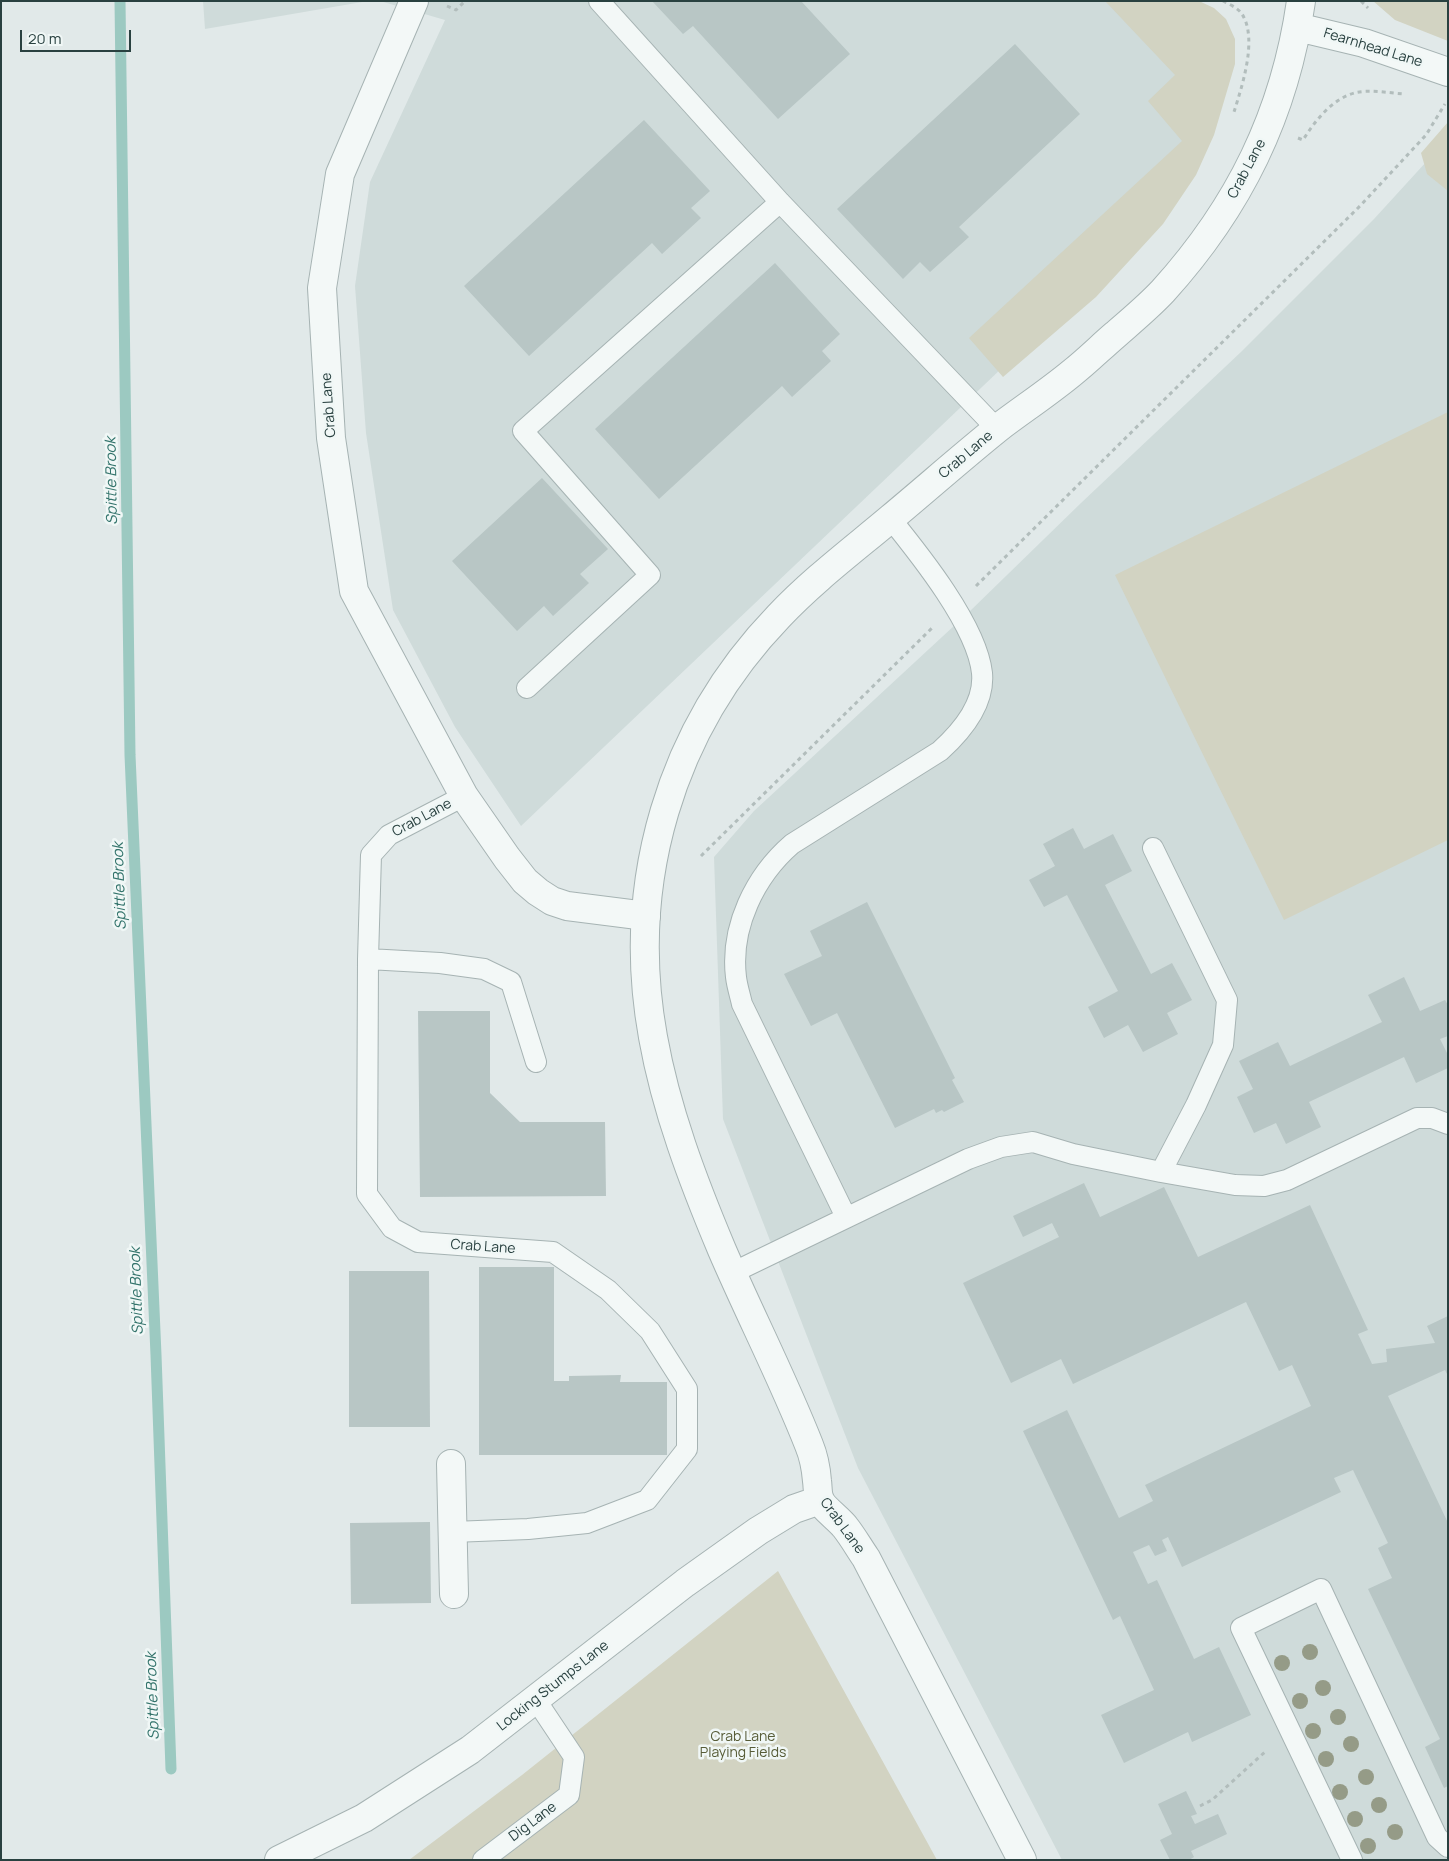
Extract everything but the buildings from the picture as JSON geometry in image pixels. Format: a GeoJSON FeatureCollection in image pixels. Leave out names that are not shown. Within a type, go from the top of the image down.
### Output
{"type":"FeatureCollection","features":[{"type":"Feature","properties":{"kind":"street","name":"Crab Lane"},"geometry":{"type":"LineString","coordinates":[[414,1],[340,174],[322,288],[330,429],[354,591],[464,796],[507,858],[525,880],[552,901],[567,906],[646,916]]}},
{"type":"Feature","properties":{"kind":"street","name":"Crab Lane"},"geometry":{"type":"LineString","coordinates":[[1022,1860],[866,1558],[847,1529],[820,1500],[815,1459],[798,1416],[732,1273],[684,1154],[665,1091],[653,1038],[646,990],[646,916],[650,876],[668,797],[685,754],[720,691],[751,648],[779,616],[823,575],[997,429],[1074,371],[1159,295],[1200,248],[1237,189],[1257,153],[1269,126],[1287,71],[1299,14]]}},
{"type":"Feature","properties":{"kind":"street","name":"Fearnhead Lane"},"geometry":{"type":"LineString","coordinates":[[1299,14],[1364,43],[1448,72]]}},
{"type":"Feature","properties":{"kind":"street"},"geometry":{"type":"LineString","coordinates":[[451,1464],[454,1594]]}},
{"type":"Feature","properties":{"kind":"street","name":"Locking Stumps Lane"},"geometry":{"type":"LineString","coordinates":[[279,1860],[364,1818],[470,1750],[685,1583],[758,1531],[794,1510],[820,1500]]}},
{"type":"Feature","properties":{"kind":"lane"},"geometry":{"type":"LineString","coordinates":[[600,1],[780,202],[997,429]]}},
{"type":"Feature","properties":{"kind":"lane"},"geometry":{"type":"LineString","coordinates":[[527,688],[650,575],[523,431],[780,202]]}},
{"type":"Feature","properties":{"kind":"lane"},"geometry":{"type":"LineString","coordinates":[[846,1217],[742,1004],[736,978],[735,952],[741,925],[754,891],[763,874],[778,856],[792,844],[940,751],[956,737],[970,717],[979,696],[982,673],[963,620],[915,549],[890,518]]}},
{"type":"Feature","properties":{"kind":"lane","name":"Crab Lane"},"geometry":{"type":"LineString","coordinates":[[453,1532],[528,1529],[587,1523],[647,1500],[686,1449],[687,1389],[650,1331],[608,1290],[553,1252],[418,1242],[392,1228],[367,1194],[368,959],[371,855],[389,835],[464,796]]}},
{"type":"Feature","properties":{"kind":"lane"},"geometry":{"type":"LineString","coordinates":[[1153,848],[1227,1000],[1223,1045],[1196,1105],[1161,1172]]}},
{"type":"Feature","properties":{"kind":"lane"},"geometry":{"type":"LineString","coordinates":[[368,959],[440,963],[484,969],[511,982],[536,1062]]}},
{"type":"Feature","properties":{"kind":"lane"},"geometry":{"type":"LineString","coordinates":[[732,1273],[968,1159],[1001,1147],[1033,1142],[1073,1154],[1161,1172],[1235,1185],[1264,1186],[1287,1180],[1416,1118],[1432,1118],[1448,1124]]}},
{"type":"Feature","properties":{"kind":"lane"},"geometry":{"type":"LineString","coordinates":[[1352,1860],[1241,1628],[1322,1589],[1437,1837],[1448,1847]]}},
{"type":"Feature","properties":{"kind":"lane","name":"Dig Lane"},"geometry":{"type":"LineString","coordinates":[[483,1860],[569,1795],[574,1756],[536,1700]]}},
{"type":"Feature","properties":{"kind":"path"},"geometry":{"type":"LineString","coordinates":[[442,4],[456,10],[465,1]]}},
{"type":"Feature","properties":{"kind":"path"},"geometry":{"type":"LineString","coordinates":[[1223,1],[1241,12],[1249,37],[1242,87],[1234,112]]}},
{"type":"Feature","properties":{"kind":"path"},"geometry":{"type":"LineString","coordinates":[[1303,140],[1326,110],[1340,99],[1355,93],[1406,94]]}},
{"type":"Feature","properties":{"kind":"path"},"geometry":{"type":"LineString","coordinates":[[971,591],[1360,206],[1426,135],[1447,102]]}},
{"type":"Feature","properties":{"kind":"path"},"geometry":{"type":"LineString","coordinates":[[701,856],[934,627]]}},
{"type":"Feature","properties":{"kind":"path"},"geometry":{"type":"LineString","coordinates":[[1200,1806],[1212,1800],[1290,1729]]}},
{"type":"Feature","properties":{"kind":"shaded area"},"geometry":{"type":"Polygon","coordinates":[[[203,1],[368,1],[205,29],[203,1]]]}},
{"type":"Feature","properties":{"kind":"shaded area"},"geometry":{"type":"Polygon","coordinates":[[[380,1],[1176,1],[1185,178],[1003,367],[521,826],[455,727],[393,610],[366,433],[355,286],[370,182],[445,20],[380,1]]]}},
{"type":"Feature","properties":{"kind":"shaded area"},"geometry":{"type":"Polygon","coordinates":[[[1448,138],[1448,1860],[1062,1860],[858,1468],[723,1119],[714,857],[754,811],[969,612],[1242,351],[1374,219],[1448,138]]]}},
{"type":"Feature","properties":{"kind":"green space"},"geometry":{"type":"Polygon","coordinates":[[[1105,1],[1199,1],[1214,8],[1226,19],[1235,39],[1235,64],[1214,135],[1196,175],[1163,224],[1096,297],[1003,377],[969,338],[1182,141],[1148,101],[1175,75],[1105,1]]]}},
{"type":"Feature","properties":{"kind":"green space"},"geometry":{"type":"Polygon","coordinates":[[[1373,1],[1448,1],[1448,41],[1395,20],[1373,1]]]}},
{"type":"Feature","properties":{"kind":"green space"},"geometry":{"type":"Polygon","coordinates":[[[1448,122],[1448,191],[1427,174],[1421,153],[1448,122]]]}},
{"type":"Feature","properties":{"kind":"green space"},"geometry":{"type":"Polygon","coordinates":[[[1448,412],[1448,840],[1284,920],[1115,575],[1448,412]]]}},
{"type":"Feature","properties":{"kind":"green space","name":"Crab Lane Playing Fields"},"geometry":{"type":"Polygon","coordinates":[[[778,1571],[937,1860],[409,1860],[522,1775],[778,1571]]]}},
{"type":"Feature","properties":{"kind":"waterway","name":"Spittle Brook"},"geometry":{"type":"LineString","coordinates":[[120,1],[130,755],[156,1355],[171,1769]]}}]}
